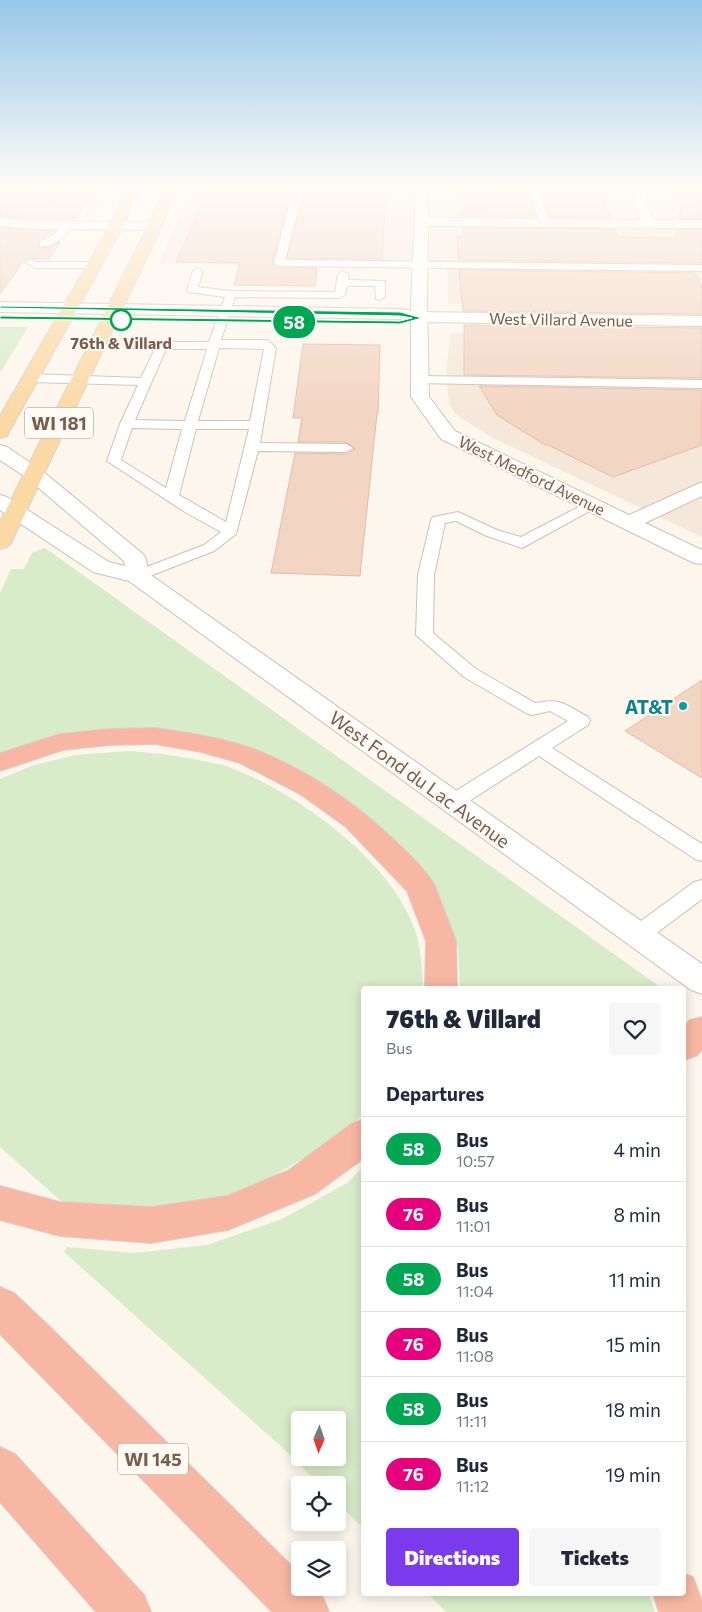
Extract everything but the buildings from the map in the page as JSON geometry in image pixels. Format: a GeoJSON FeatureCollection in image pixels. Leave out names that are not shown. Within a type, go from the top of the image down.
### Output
{"type":"FeatureCollection","features":[{"type":"Feature","properties":{"kind":"highway"},"geometry":{"type":"LineString","coordinates":[[0,762],[60,742],[109,737],[155,736],[203,744],[249,757],[310,788],[356,820],[420,886],[441,941],[441,986]]}},
{"type":"Feature","properties":{"kind":"highway"},"geometry":{"type":"LineString","coordinates":[[686,1044],[702,1030]]}},
{"type":"Feature","properties":{"kind":"highway"},"geometry":{"type":"LineString","coordinates":[[0,1203],[60,1219],[151,1225],[228,1213],[302,1182],[361,1138]]}},
{"type":"Feature","properties":{"kind":"highway","name":"WI 145"},"geometry":{"type":"LineString","coordinates":[[0,1307],[305,1612]]}},
{"type":"Feature","properties":{"kind":"highway"},"geometry":{"type":"LineString","coordinates":[[0,1469],[127,1612]]}},
{"type":"Feature","properties":{"kind":"highway"},"geometry":{"type":"LineString","coordinates":[[677,1596],[683,1612]]}},
{"type":"Feature","properties":{"kind":"main road","name":"WI 181"},"geometry":{"type":"LineString","coordinates":[[0,432],[97,262]]}},
{"type":"Feature","properties":{"kind":"main road","name":"WI 181"},"geometry":{"type":"LineString","coordinates":[[0,543],[8,506],[34,474],[137,262]]}},
{"type":"Feature","properties":{"kind":"street","name":"West Medford Avenue"},"geometry":{"type":"LineString","coordinates":[[420,262],[420,397],[448,435],[702,558]]}},
{"type":"Feature","properties":{"kind":"street","name":"West Villard Avenue"},"geometry":{"type":"LineString","coordinates":[[0,307],[66,314]]}},
{"type":"Feature","properties":{"kind":"street","name":"West Villard Avenue"},"geometry":{"type":"LineString","coordinates":[[223,316],[330,313],[400,314],[419,318],[702,321]]}},
{"type":"Feature","properties":{"kind":"street","name":"West Villard Avenue"},"geometry":{"type":"LineString","coordinates":[[0,317],[66,314],[223,316],[400,323],[419,318]]}},
{"type":"Feature","properties":{"kind":"street"},"geometry":{"type":"LineString","coordinates":[[0,451],[34,474],[135,559],[137,576]]}},
{"type":"Feature","properties":{"kind":"street"},"geometry":{"type":"LineString","coordinates":[[630,522],[702,488]]}},
{"type":"Feature","properties":{"kind":"street","name":"West Fond du Lac Avenue"},"geometry":{"type":"LineString","coordinates":[[8,506],[101,567],[137,576],[702,982]]}},
{"type":"Feature","properties":{"kind":"lane"},"geometry":{"type":"LineString","coordinates":[[30,262],[35,265],[95,265]]}},
{"type":"Feature","properties":{"kind":"lane"},"geometry":{"type":"LineString","coordinates":[[279,262],[420,266],[702,268]]}},
{"type":"Feature","properties":{"kind":"lane"},"geometry":{"type":"LineString","coordinates":[[198,271],[192,290],[231,294],[340,295],[342,279],[381,283],[380,298]]}},
{"type":"Feature","properties":{"kind":"lane"},"geometry":{"type":"LineString","coordinates":[[171,497],[190,425],[231,294]]}},
{"type":"Feature","properties":{"kind":"lane"},"geometry":{"type":"LineString","coordinates":[[330,313],[331,294]]}},
{"type":"Feature","properties":{"kind":"lane"},"geometry":{"type":"LineString","coordinates":[[137,576],[209,548],[230,531],[252,447],[270,348],[265,344],[162,346],[127,424],[114,460],[171,497],[230,531]]}},
{"type":"Feature","properties":{"kind":"lane"},"geometry":{"type":"LineString","coordinates":[[31,378],[146,382]]}},
{"type":"Feature","properties":{"kind":"lane"},"geometry":{"type":"LineString","coordinates":[[420,380],[702,384]]}},
{"type":"Feature","properties":{"kind":"lane"},"geometry":{"type":"LineString","coordinates":[[127,424],[256,425]]}},
{"type":"Feature","properties":{"kind":"lane"},"geometry":{"type":"LineString","coordinates":[[252,447],[346,448]]}},
{"type":"Feature","properties":{"kind":"lane"},"geometry":{"type":"LineString","coordinates":[[453,802],[581,721],[553,705],[532,709],[470,673],[424,635],[426,575],[438,520],[458,516],[492,533],[522,543],[592,504]]}},
{"type":"Feature","properties":{"kind":"lane"},"geometry":{"type":"LineString","coordinates":[[539,748],[702,854]]}},
{"type":"Feature","properties":{"kind":"lane"},"geometry":{"type":"LineString","coordinates":[[638,936],[702,888]]}},
{"type":"Feature","properties":{"kind":"shaded area"},"geometry":{"type":"Polygon","coordinates":[[[160,262],[702,262],[702,307],[448,304],[447,267],[159,264],[160,262]]]}},
{"type":"Feature","properties":{"kind":"shaded area"},"geometry":{"type":"Polygon","coordinates":[[[451,333],[702,336],[702,537],[493,438],[455,414],[449,404],[446,371],[451,333]]]}},
{"type":"Feature","properties":{"kind":"green space"},"geometry":{"type":"Polygon","coordinates":[[[0,327],[28,327],[0,373],[0,327]]]}},
{"type":"Feature","properties":{"kind":"green space"},"geometry":{"type":"Polygon","coordinates":[[[45,548],[659,986],[460,986],[458,948],[446,915],[378,829],[181,734],[0,756],[0,593],[11,569],[24,569],[32,553],[45,548]]]}},
{"type":"Feature","properties":{"kind":"green space"},"geometry":{"type":"Polygon","coordinates":[[[129,751],[179,756],[228,766],[259,780],[310,811],[359,850],[380,872],[397,895],[417,935],[423,986],[361,986],[361,1115],[343,1136],[262,1182],[204,1203],[121,1208],[61,1201],[0,1147],[0,779],[31,766],[75,755],[129,751]]]}},
{"type":"Feature","properties":{"kind":"green space"},"geometry":{"type":"Polygon","coordinates":[[[361,1169],[361,1526],[346,1511],[346,1476],[311,1476],[301,1466],[346,1466],[346,1411],[291,1411],[291,1456],[64,1252],[67,1247],[134,1253],[207,1245],[282,1219],[347,1183],[361,1169]]]}},
{"type":"Feature","properties":{"kind":"green space"},"geometry":{"type":"Polygon","coordinates":[[[430,1596],[650,1596],[655,1612],[446,1612],[430,1596]]]}},
{"type":"Feature","properties":{"kind":"bus line","name":"58"},"geometry":{"type":"LineString","coordinates":[[0,307],[400,314],[419,318],[400,323],[209,322],[0,317]]}},
{"type":"Feature","properties":{"kind":"place","name":"76th & Villard"},"geometry":{"type":"Point","coordinates":[121,320]}},
{"type":"Feature","properties":{"kind":"place","name":"AT&T"},"geometry":{"type":"Point","coordinates":[683,706]}}]}
